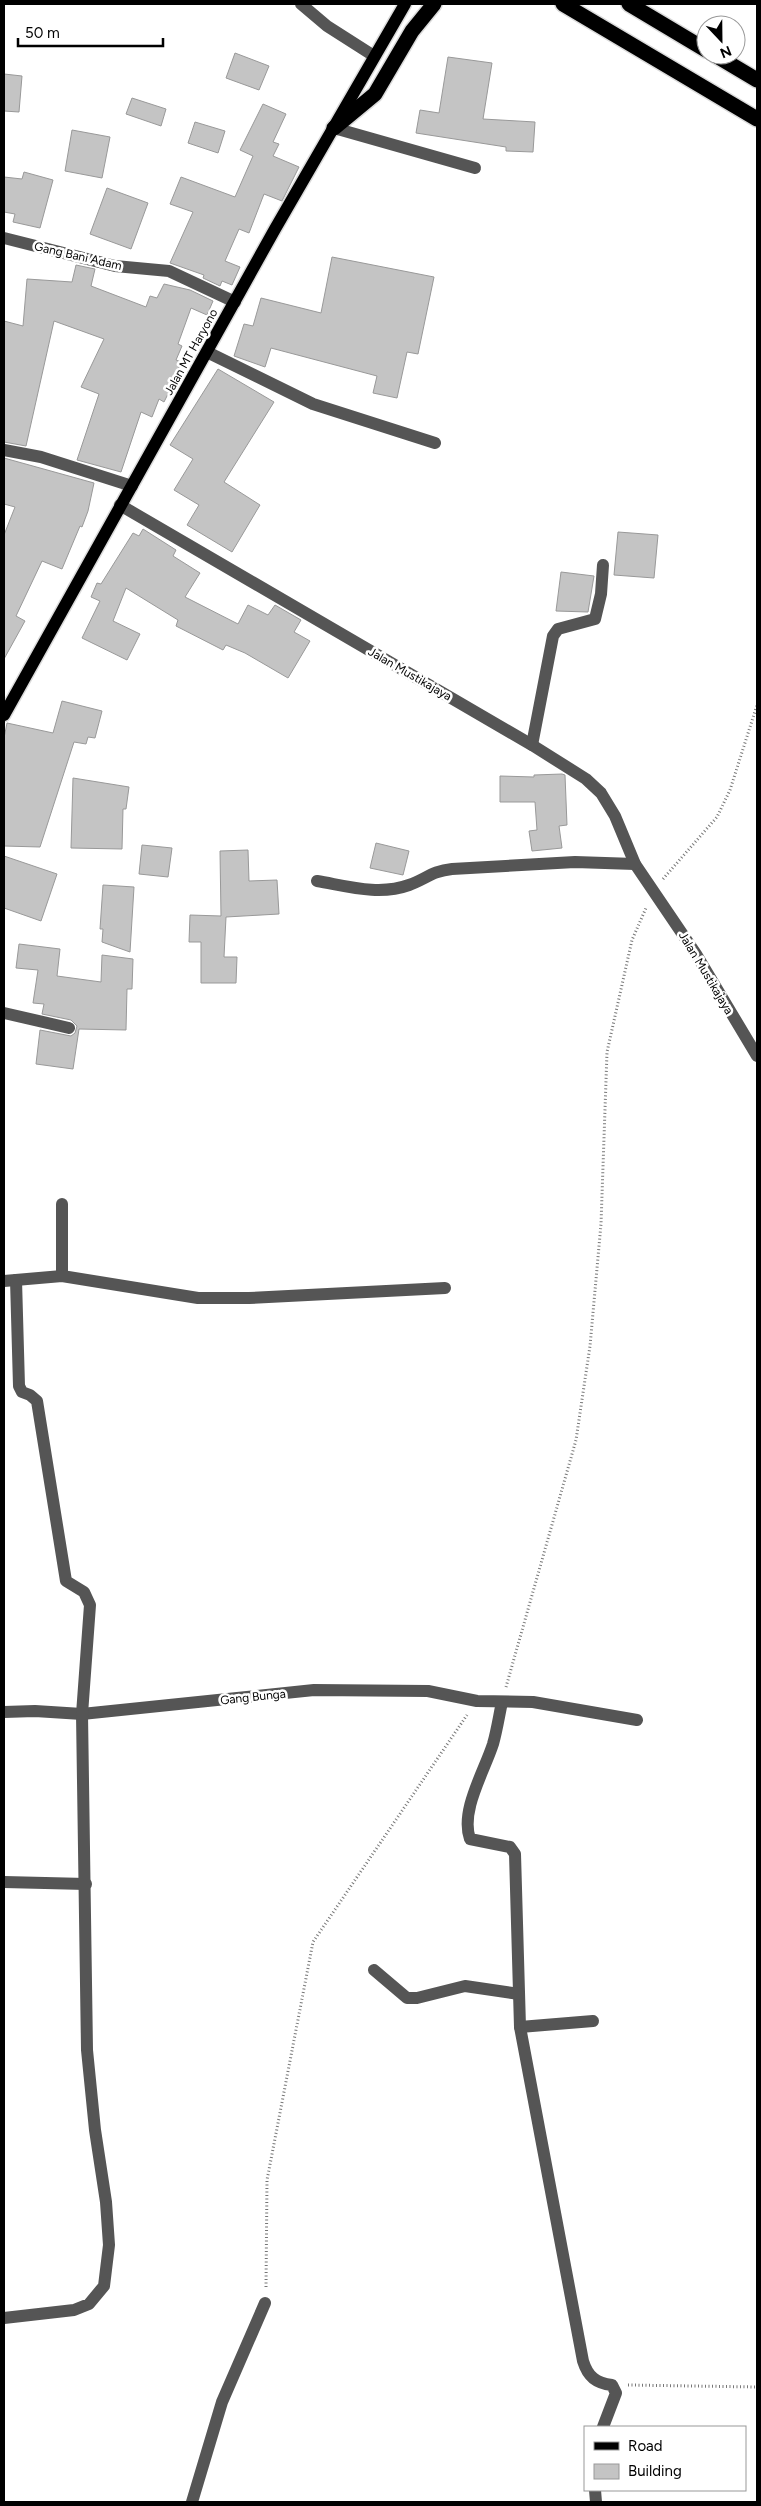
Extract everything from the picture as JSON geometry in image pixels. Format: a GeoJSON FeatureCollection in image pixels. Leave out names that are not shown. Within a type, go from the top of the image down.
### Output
{"type":"FeatureCollection","features":[{"type":"Feature","properties":{"kind":"highway"},"geometry":{"type":"LineString","coordinates":[[334,128],[375,94],[412,31],[434,4]]}},
{"type":"Feature","properties":{"kind":"highway"},"geometry":{"type":"LineString","coordinates":[[563,4],[757,119]]}},
{"type":"Feature","properties":{"kind":"highway"},"geometry":{"type":"LineString","coordinates":[[629,4],[696,44]]}},
{"type":"Feature","properties":{"kind":"highway"},"geometry":{"type":"LineString","coordinates":[[732,65],[757,80]]}},
{"type":"Feature","properties":{"kind":"main road","name":"Jalan MT Haryono"},"geometry":{"type":"LineString","coordinates":[[4,716],[120,505],[405,4]]}},
{"type":"Feature","properties":{"kind":"street"},"geometry":{"type":"LineString","coordinates":[[300,4],[327,26],[374,56]]}},
{"type":"Feature","properties":{"kind":"street"},"geometry":{"type":"LineString","coordinates":[[334,128],[475,168]]}},
{"type":"Feature","properties":{"kind":"street","name":"Gang Bani Adam"},"geometry":{"type":"LineString","coordinates":[[4,238],[115,266],[169,271],[235,302]]}},
{"type":"Feature","properties":{"kind":"street"},"geometry":{"type":"LineString","coordinates":[[207,352],[313,404],[435,443]]}},
{"type":"Feature","properties":{"kind":"street"},"geometry":{"type":"LineString","coordinates":[[4,450],[41,457],[132,486]]}},
{"type":"Feature","properties":{"kind":"street","name":"Jalan Mustikajaya"},"geometry":{"type":"LineString","coordinates":[[120,505],[532,745],[586,779],[601,793],[615,816],[635,864],[696,954],[757,1056]]}},
{"type":"Feature","properties":{"kind":"street"},"geometry":{"type":"LineString","coordinates":[[532,745],[553,636],[558,629],[586,623],[595,619],[601,594],[603,565]]}},
{"type":"Feature","properties":{"kind":"street"},"geometry":{"type":"LineString","coordinates":[[317,881],[371,891],[397,889],[410,885],[436,871],[452,868],[575,862],[635,864]]}},
{"type":"Feature","properties":{"kind":"street"},"geometry":{"type":"LineString","coordinates":[[4,1014],[69,1028]]}},
{"type":"Feature","properties":{"kind":"street"},"geometry":{"type":"LineString","coordinates":[[62,1204],[62,1276]]}},
{"type":"Feature","properties":{"kind":"street"},"geometry":{"type":"LineString","coordinates":[[4,2318],[74,2310],[89,2304],[104,2286],[108,2245],[106,2202],[95,2130],[88,2050],[82,1714],[90,1605],[84,1592],[66,1581],[36,1401],[30,1395],[22,1392],[19,1386],[10,1281],[62,1276],[198,1298],[249,1298],[445,1288]]}},
{"type":"Feature","properties":{"kind":"street","name":"Gang Bunga"},"geometry":{"type":"LineString","coordinates":[[4,1712],[35,1711],[82,1714],[314,1690],[428,1691],[477,1701],[533,1702],[637,1720]]}},
{"type":"Feature","properties":{"kind":"street"},"geometry":{"type":"LineString","coordinates":[[502,1702],[493,1743],[468,1814],[466,1828],[470,1839],[510,1847],[515,1854],[520,2027],[583,2361],[587,2373],[598,2383],[612,2385],[616,2396],[603,2426]]}},
{"type":"Feature","properties":{"kind":"street"},"geometry":{"type":"LineString","coordinates":[[4,1882],[86,1884]]}},
{"type":"Feature","properties":{"kind":"street"},"geometry":{"type":"LineString","coordinates":[[374,1970],[408,1998],[417,1998],[466,1986],[519,1994]]}},
{"type":"Feature","properties":{"kind":"street"},"geometry":{"type":"LineString","coordinates":[[520,2027],[593,2021]]}},
{"type":"Feature","properties":{"kind":"street"},"geometry":{"type":"LineString","coordinates":[[192,2502],[222,2402],[265,2303]]}},
{"type":"Feature","properties":{"kind":"path"},"geometry":{"type":"LineString","coordinates":[[502,1702],[576,1440],[590,1346],[601,1224],[607,1052],[632,940],[653,890],[717,817],[730,790],[757,705]]}},
{"type":"Feature","properties":{"kind":"path"},"geometry":{"type":"LineString","coordinates":[[265,2303],[268,2180],[313,1942],[477,1701]]}},
{"type":"Feature","properties":{"kind":"path"},"geometry":{"type":"LineString","coordinates":[[612,2385],[757,2387]]}},
{"type":"Feature","properties":{"kind":"building"},"geometry":{"type":"Polygon","coordinates":[[[235,53],[269,66],[259,90],[226,78],[235,53]]]}},
{"type":"Feature","properties":{"kind":"building"},"geometry":{"type":"Polygon","coordinates":[[[448,57],[492,63],[483,119],[535,122],[533,152],[506,151],[506,147],[416,133],[420,110],[439,113],[448,57]]]}},
{"type":"Feature","properties":{"kind":"building"},"geometry":{"type":"Polygon","coordinates":[[[4,74],[22,76],[19,112],[4,111],[4,74]]]}},
{"type":"Feature","properties":{"kind":"building"},"geometry":{"type":"Polygon","coordinates":[[[132,98],[166,109],[161,126],[126,114],[132,98]]]}},
{"type":"Feature","properties":{"kind":"building"},"geometry":{"type":"Polygon","coordinates":[[[263,104],[286,114],[273,142],[279,144],[273,156],[299,167],[282,201],[264,194],[249,233],[239,229],[225,261],[240,267],[232,285],[222,281],[220,286],[203,278],[204,275],[170,263],[193,212],[170,204],[181,177],[235,197],[253,156],[240,150],[263,104]]]}},
{"type":"Feature","properties":{"kind":"building"},"geometry":{"type":"Polygon","coordinates":[[[195,122],[225,131],[218,153],[188,143],[195,122]]]}},
{"type":"Feature","properties":{"kind":"building"},"geometry":{"type":"Polygon","coordinates":[[[72,130],[110,137],[102,178],[65,171],[72,130]]]}},
{"type":"Feature","properties":{"kind":"building"},"geometry":{"type":"Polygon","coordinates":[[[24,172],[53,180],[40,228],[13,222],[15,214],[4,212],[4,177],[22,179],[24,172]]]}},
{"type":"Feature","properties":{"kind":"building"},"geometry":{"type":"Polygon","coordinates":[[[107,188],[148,203],[131,249],[90,234],[107,188]]]}},
{"type":"Feature","properties":{"kind":"building"},"geometry":{"type":"Polygon","coordinates":[[[332,257],[434,277],[418,354],[407,352],[397,398],[373,393],[377,376],[271,348],[265,367],[234,356],[244,324],[253,326],[261,298],[321,313],[332,257]]]}},
{"type":"Feature","properties":{"kind":"building"},"geometry":{"type":"Polygon","coordinates":[[[76,265],[95,269],[91,286],[146,307],[150,296],[157,298],[164,284],[190,290],[213,301],[207,315],[191,308],[178,344],[182,346],[176,360],[181,362],[173,384],[164,402],[159,399],[152,417],[141,412],[121,472],[77,460],[99,394],[81,387],[104,339],[54,321],[26,446],[4,442],[4,321],[23,326],[27,279],[72,282],[76,265]]]}},
{"type":"Feature","properties":{"kind":"building"},"geometry":{"type":"Polygon","coordinates":[[[218,369],[274,402],[224,482],[260,505],[232,552],[187,525],[199,505],[174,490],[193,459],[170,445],[218,369]]]}},
{"type":"Feature","properties":{"kind":"building"},"geometry":{"type":"Polygon","coordinates":[[[4,458],[94,483],[88,511],[62,569],[42,561],[16,616],[25,621],[4,659],[4,535],[15,507],[4,504],[4,458]]]}},
{"type":"Feature","properties":{"kind":"building"},"geometry":{"type":"Polygon","coordinates":[[[143,529],[176,550],[173,556],[200,573],[185,597],[238,624],[248,605],[268,615],[275,605],[301,620],[294,632],[310,641],[288,678],[245,653],[226,645],[223,650],[176,626],[178,620],[126,588],[113,621],[140,634],[127,660],[82,638],[100,601],[91,597],[97,583],[101,584],[133,533],[139,536],[143,529]]]}},
{"type":"Feature","properties":{"kind":"building"},"geometry":{"type":"Polygon","coordinates":[[[618,532],[658,535],[654,578],[614,575],[618,532]]]}},
{"type":"Feature","properties":{"kind":"building"},"geometry":{"type":"Polygon","coordinates":[[[561,572],[594,576],[588,612],[556,611],[561,572]]]}},
{"type":"Feature","properties":{"kind":"building"},"geometry":{"type":"Polygon","coordinates":[[[62,701],[102,711],[95,738],[88,737],[86,744],[74,742],[40,847],[4,846],[4,738],[7,723],[53,733],[62,701]]]}},
{"type":"Feature","properties":{"kind":"building"},"geometry":{"type":"Polygon","coordinates":[[[534,775],[565,775],[567,825],[559,826],[562,848],[532,851],[529,831],[537,830],[535,802],[500,802],[500,776],[534,777],[534,775]]]}},
{"type":"Feature","properties":{"kind":"building"},"geometry":{"type":"Polygon","coordinates":[[[73,778],[129,787],[126,809],[123,809],[122,849],[71,848],[73,778]]]}},
{"type":"Feature","properties":{"kind":"building"},"geometry":{"type":"Polygon","coordinates":[[[376,843],[409,851],[403,875],[370,868],[376,843]]]}},
{"type":"Feature","properties":{"kind":"building"},"geometry":{"type":"Polygon","coordinates":[[[142,845],[172,848],[168,877],[139,874],[142,845]]]}},
{"type":"Feature","properties":{"kind":"building"},"geometry":{"type":"Polygon","coordinates":[[[248,850],[249,881],[277,880],[279,914],[226,917],[224,957],[237,957],[236,983],[201,983],[201,942],[189,942],[190,915],[221,916],[220,851],[248,850]]]}},
{"type":"Feature","properties":{"kind":"building"},"geometry":{"type":"Polygon","coordinates":[[[4,856],[57,874],[41,921],[4,908],[4,856]]]}},
{"type":"Feature","properties":{"kind":"building"},"geometry":{"type":"Polygon","coordinates":[[[103,885],[134,887],[130,952],[102,942],[103,929],[100,929],[103,885]]]}},
{"type":"Feature","properties":{"kind":"building"},"geometry":{"type":"Polygon","coordinates":[[[19,944],[60,949],[57,976],[101,982],[102,955],[133,959],[132,989],[127,989],[126,1030],[79,1029],[73,1069],[36,1064],[40,1030],[71,1036],[75,1033],[77,1026],[71,1020],[42,1014],[44,1004],[33,1003],[38,970],[16,968],[19,944]]]}}]}
